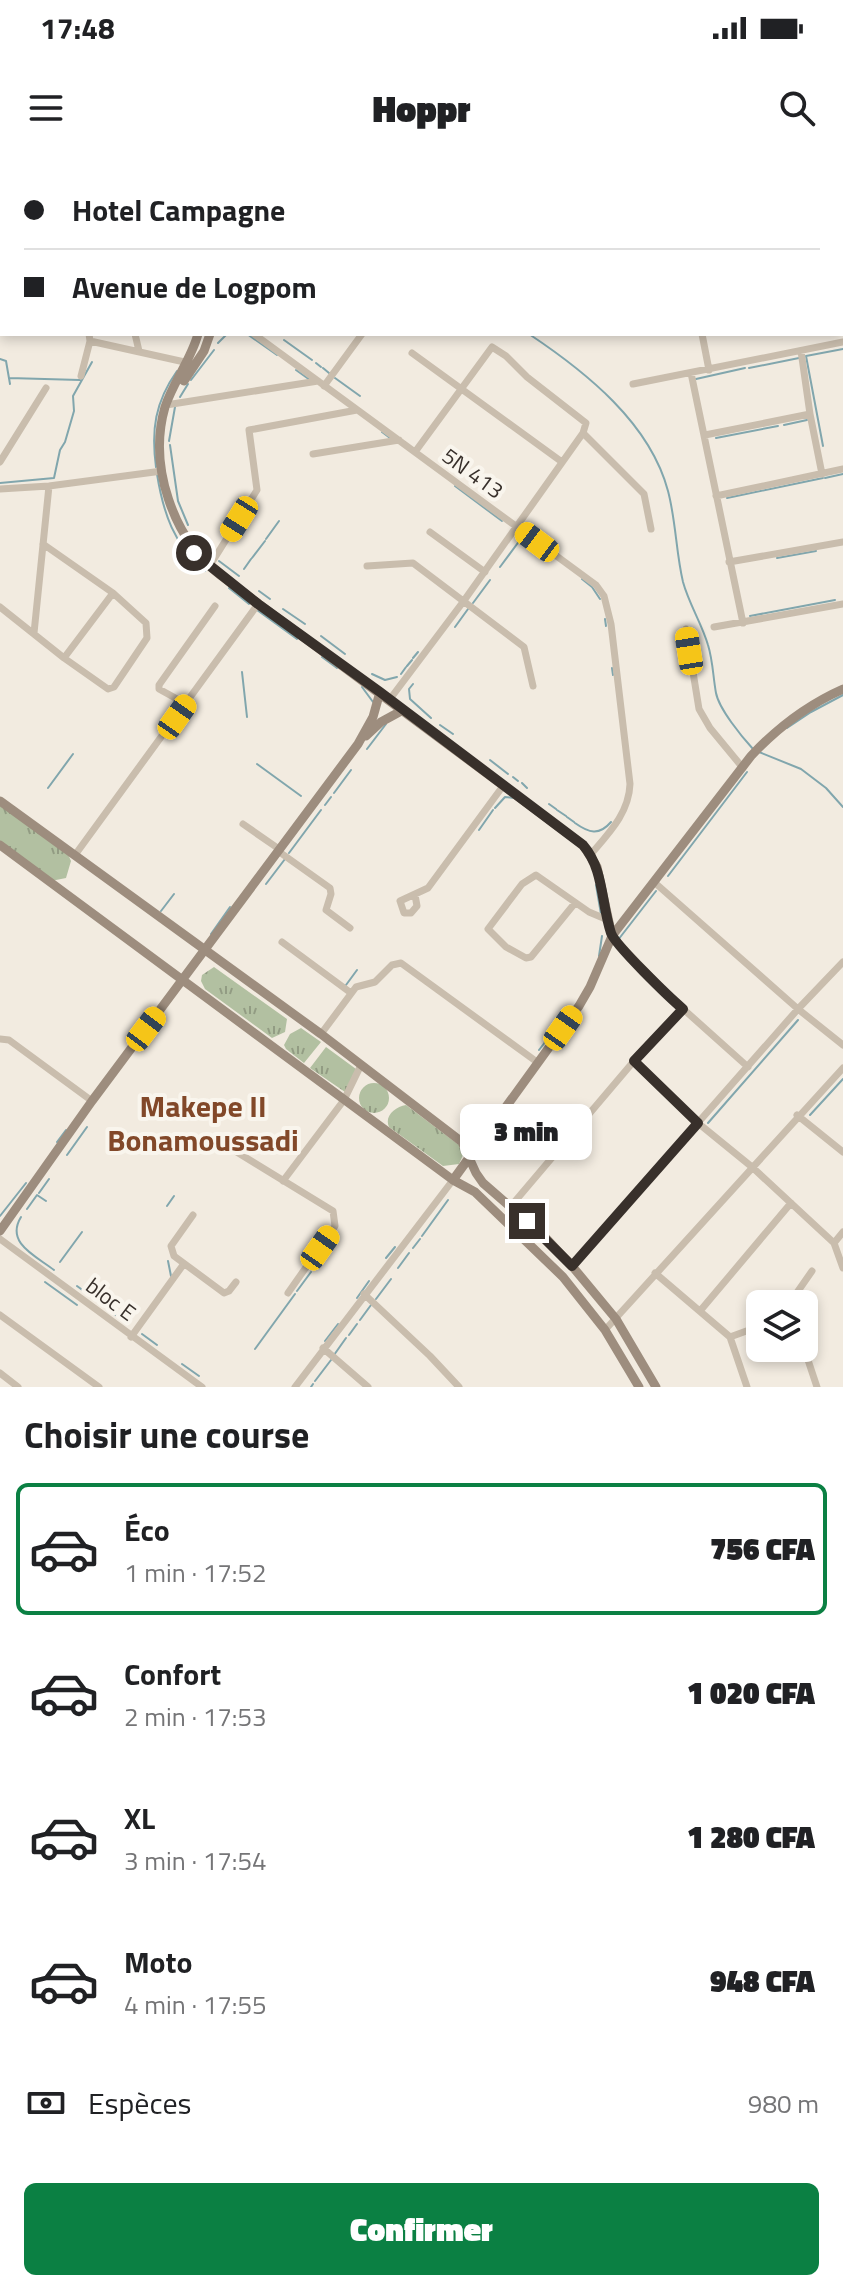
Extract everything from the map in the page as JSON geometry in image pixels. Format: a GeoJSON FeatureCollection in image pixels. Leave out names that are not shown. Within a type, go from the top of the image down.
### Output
{"type":"FeatureCollection","features":[{"type":"Feature","properties":{"kind":"main road"},"geometry":{"type":"LineString","coordinates":[[192,363],[198,336]]}},
{"type":"Feature","properties":{"kind":"main road"},"geometry":{"type":"LineString","coordinates":[[209,336],[167,402],[161,442],[162,471],[180,529],[194,553],[258,604],[575,837],[591,854],[612,936]]}},
{"type":"Feature","properties":{"kind":"main road"},"geometry":{"type":"LineString","coordinates":[[453,1180],[590,987],[612,936],[751,756],[804,709],[843,689]]}},
{"type":"Feature","properties":{"kind":"main road"},"geometry":{"type":"LineString","coordinates":[[0,1231],[92,1101],[358,744],[373,717],[380,692]]}},
{"type":"Feature","properties":{"kind":"main road"},"geometry":{"type":"LineString","coordinates":[[358,744],[381,722],[403,710]]}},
{"type":"Feature","properties":{"kind":"main road"},"geometry":{"type":"LineString","coordinates":[[0,801],[321,1034],[462,1142],[476,1173],[572,1266],[616,1319],[656,1387]]}},
{"type":"Feature","properties":{"kind":"main road"},"geometry":{"type":"LineString","coordinates":[[0,845],[453,1180],[475,1192],[563,1277],[605,1330],[639,1387]]}},
{"type":"Feature","properties":{"kind":"street"},"geometry":{"type":"LineString","coordinates":[[135,336],[139,351]]}},
{"type":"Feature","properties":{"kind":"street","name":"5N 413"},"geometry":{"type":"LineString","coordinates":[[257,336],[596,585],[607,602],[630,798],[618,820],[591,854]]}},
{"type":"Feature","properties":{"kind":"street"},"geometry":{"type":"LineString","coordinates":[[167,402],[321,384],[360,336]]}},
{"type":"Feature","properties":{"kind":"street"},"geometry":{"type":"LineString","coordinates":[[702,336],[709,370]]}},
{"type":"Feature","properties":{"kind":"street"},"geometry":{"type":"LineString","coordinates":[[81,376],[90,338],[192,363]]}},
{"type":"Feature","properties":{"kind":"street"},"geometry":{"type":"LineString","coordinates":[[633,384],[843,342]]}},
{"type":"Feature","properties":{"kind":"street"},"geometry":{"type":"LineString","coordinates":[[390,699],[485,572],[586,426],[584,420],[527,377],[496,347],[489,348],[415,452]]}},
{"type":"Feature","properties":{"kind":"street"},"geometry":{"type":"LineString","coordinates":[[801,351],[822,474]]}},
{"type":"Feature","properties":{"kind":"street"},"geometry":{"type":"LineString","coordinates":[[412,353],[562,462]]}},
{"type":"Feature","properties":{"kind":"street"},"geometry":{"type":"LineString","coordinates":[[691,373],[743,623]]}},
{"type":"Feature","properties":{"kind":"street"},"geometry":{"type":"LineString","coordinates":[[0,462],[46,388]]}},
{"type":"Feature","properties":{"kind":"street"},"geometry":{"type":"LineString","coordinates":[[209,567],[257,490],[249,430],[357,410]]}},
{"type":"Feature","properties":{"kind":"street"},"geometry":{"type":"LineString","coordinates":[[705,435],[810,414]]}},
{"type":"Feature","properties":{"kind":"street"},"geometry":{"type":"LineString","coordinates":[[583,433],[644,494],[651,529]]}},
{"type":"Feature","properties":{"kind":"street"},"geometry":{"type":"LineString","coordinates":[[313,454],[399,440]]}},
{"type":"Feature","properties":{"kind":"street"},"geometry":{"type":"LineString","coordinates":[[716,496],[843,469]]}},
{"type":"Feature","properties":{"kind":"street"},"geometry":{"type":"LineString","coordinates":[[0,489],[49,486],[162,471]]}},
{"type":"Feature","properties":{"kind":"street"},"geometry":{"type":"LineString","coordinates":[[34,633],[49,486]]}},
{"type":"Feature","properties":{"kind":"street"},"geometry":{"type":"LineString","coordinates":[[430,532],[485,572]]}},
{"type":"Feature","properties":{"kind":"street"},"geometry":{"type":"LineString","coordinates":[[729,562],[843,542]]}},
{"type":"Feature","properties":{"kind":"street"},"geometry":{"type":"LineString","coordinates":[[0,607],[102,687],[114,687],[149,634],[146,623],[113,593],[43,544]]}},
{"type":"Feature","properties":{"kind":"street"},"geometry":{"type":"LineString","coordinates":[[367,566],[413,563],[524,647],[533,686]]}},
{"type":"Feature","properties":{"kind":"street"},"geometry":{"type":"LineString","coordinates":[[64,658],[113,593]]}},
{"type":"Feature","properties":{"kind":"street"},"geometry":{"type":"LineString","coordinates":[[75,855],[258,604]]}},
{"type":"Feature","properties":{"kind":"street"},"geometry":{"type":"LineString","coordinates":[[714,627],[843,604]]}},
{"type":"Feature","properties":{"kind":"street"},"geometry":{"type":"LineString","coordinates":[[186,704],[159,689],[159,685],[215,606]]}},
{"type":"Feature","properties":{"kind":"street"},"geometry":{"type":"LineString","coordinates":[[686,629],[699,709],[710,728],[743,768]]}},
{"type":"Feature","properties":{"kind":"street"},"geometry":{"type":"LineString","coordinates":[[415,895],[428,888],[503,786]]}},
{"type":"Feature","properties":{"kind":"street"},"geometry":{"type":"LineString","coordinates":[[243,824],[330,888],[326,910],[350,928]]}},
{"type":"Feature","properties":{"kind":"street"},"geometry":{"type":"LineString","coordinates":[[575,903],[531,957],[526,958],[506,947],[488,929],[532,876],[539,876],[575,903],[608,920]]}},
{"type":"Feature","properties":{"kind":"street"},"geometry":{"type":"LineString","coordinates":[[654,882],[843,1045]]}},
{"type":"Feature","properties":{"kind":"street"},"geometry":{"type":"LineString","coordinates":[[612,936],[683,1009],[748,1067]]}},
{"type":"Feature","properties":{"kind":"street"},"geometry":{"type":"LineString","coordinates":[[282,942],[351,993]]}},
{"type":"Feature","properties":{"kind":"street"},"geometry":{"type":"LineString","coordinates":[[572,1266],[843,962]]}},
{"type":"Feature","properties":{"kind":"street"},"geometry":{"type":"LineString","coordinates":[[321,1034],[358,985],[375,982],[392,965],[401,963],[537,1062]]}},
{"type":"Feature","properties":{"kind":"street"},"geometry":{"type":"LineString","coordinates":[[511,1206],[634,1061],[683,1009]]}},
{"type":"Feature","properties":{"kind":"street"},"geometry":{"type":"LineString","coordinates":[[0,1039],[9,1040],[92,1101]]}},
{"type":"Feature","properties":{"kind":"street"},"geometry":{"type":"LineString","coordinates":[[634,1061],[698,1123],[752,1167],[834,1243],[843,1268]]}},
{"type":"Feature","properties":{"kind":"street"},"geometry":{"type":"LineString","coordinates":[[283,1181],[344,1100],[361,1065]]}},
{"type":"Feature","properties":{"kind":"street"},"geometry":{"type":"LineString","coordinates":[[605,1330],[797,1115],[843,1068]]}},
{"type":"Feature","properties":{"kind":"street"},"geometry":{"type":"LineString","coordinates":[[797,1115],[841,1147]]}},
{"type":"Feature","properties":{"kind":"street"},"geometry":{"type":"LineString","coordinates":[[227,1146],[333,1211],[335,1226],[288,1293]]}},
{"type":"Feature","properties":{"kind":"street"},"geometry":{"type":"LineString","coordinates":[[295,1387],[453,1180]]}},
{"type":"Feature","properties":{"kind":"street"},"geometry":{"type":"LineString","coordinates":[[700,1311],[791,1203]]}},
{"type":"Feature","properties":{"kind":"street"},"geometry":{"type":"LineString","coordinates":[[193,1215],[171,1246],[174,1256],[224,1293],[236,1282]]}},
{"type":"Feature","properties":{"kind":"street"},"geometry":{"type":"LineString","coordinates":[[834,1243],[843,1232]]}},
{"type":"Feature","properties":{"kind":"street","name":"bloc E"},"geometry":{"type":"LineString","coordinates":[[0,1239],[202,1387]]}},
{"type":"Feature","properties":{"kind":"street"},"geometry":{"type":"LineString","coordinates":[[131,1337],[183,1265]]}},
{"type":"Feature","properties":{"kind":"street"},"geometry":{"type":"LineString","coordinates":[[799,1290],[812,1271]]}},
{"type":"Feature","properties":{"kind":"street"},"geometry":{"type":"LineString","coordinates":[[655,1273],[730,1337],[747,1387]]}},
{"type":"Feature","properties":{"kind":"street"},"geometry":{"type":"LineString","coordinates":[[364,1294],[459,1387]]}},
{"type":"Feature","properties":{"kind":"street"},"geometry":{"type":"LineString","coordinates":[[0,1315],[99,1387]]}},
{"type":"Feature","properties":{"kind":"street"},"geometry":{"type":"LineString","coordinates":[[730,1337],[746,1331]]}},
{"type":"Feature","properties":{"kind":"street"},"geometry":{"type":"LineString","coordinates":[[323,1348],[368,1387]]}},
{"type":"Feature","properties":{"kind":"street"},"geometry":{"type":"LineString","coordinates":[[809,1362],[817,1387]]}},
{"type":"Feature","properties":{"kind":"street"},"geometry":{"type":"LineString","coordinates":[[0,1373],[18,1387]]}},
{"type":"Feature","properties":{"kind":"green space"},"geometry":{"type":"Polygon","coordinates":[[[0,802],[67,852],[71,861],[66,878],[51,881],[0,845],[0,802]]]}},
{"type":"Feature","properties":{"kind":"green space"},"geometry":{"type":"Polygon","coordinates":[[[214,967],[287,1019],[285,1032],[272,1038],[205,989],[202,975],[214,967]]]}},
{"type":"Feature","properties":{"kind":"green space"},"geometry":{"type":"Polygon","coordinates":[[[301,1028],[321,1042],[304,1063],[284,1045],[290,1034],[301,1028]]]}},
{"type":"Feature","properties":{"kind":"green space"},"geometry":{"type":"Polygon","coordinates":[[[326,1047],[356,1069],[345,1092],[310,1068],[326,1047]]]}},
{"type":"Feature","properties":{"kind":"green space"},"geometry":{"type":"Polygon","coordinates":[[[374,1083],[385,1087],[389,1098],[385,1109],[374,1113],[363,1109],[359,1098],[363,1087],[374,1083]]]}},
{"type":"Feature","properties":{"kind":"green space"},"geometry":{"type":"Polygon","coordinates":[[[406,1105],[459,1145],[463,1155],[459,1164],[443,1166],[389,1127],[388,1119],[392,1113],[406,1105]]]}},
{"type":"Feature","properties":{"kind":"waterway"},"geometry":{"type":"LineString","coordinates":[[218,343],[225,336]]}},
{"type":"Feature","properties":{"kind":"waterway"},"geometry":{"type":"LineString","coordinates":[[250,336],[277,355]]}},
{"type":"Feature","properties":{"kind":"waterway"},"geometry":{"type":"LineString","coordinates":[[532,336],[593,382],[631,421],[647,443],[668,491],[683,582],[708,645],[718,700],[753,749]]}},
{"type":"Feature","properties":{"kind":"waterway"},"geometry":{"type":"LineString","coordinates":[[284,340],[312,360]]}},
{"type":"Feature","properties":{"kind":"waterway"},"geometry":{"type":"LineString","coordinates":[[823,446],[806,356],[843,349]]}},
{"type":"Feature","properties":{"kind":"waterway"},"geometry":{"type":"LineString","coordinates":[[191,380],[214,350]]}},
{"type":"Feature","properties":{"kind":"waterway"},"geometry":{"type":"LineString","coordinates":[[749,368],[799,358]]}},
{"type":"Feature","properties":{"kind":"waterway"},"geometry":{"type":"LineString","coordinates":[[0,359],[6,361],[10,384]]}},
{"type":"Feature","properties":{"kind":"waterway"},"geometry":{"type":"LineString","coordinates":[[0,483],[54,478],[74,411],[73,396],[92,362]]}},
{"type":"Feature","properties":{"kind":"waterway"},"geometry":{"type":"LineString","coordinates":[[316,363],[321,367]]}},
{"type":"Feature","properties":{"kind":"waterway"},"geometry":{"type":"LineString","coordinates":[[323,368],[329,373]]}},
{"type":"Feature","properties":{"kind":"waterway"},"geometry":{"type":"LineString","coordinates":[[696,379],[745,368]]}},
{"type":"Feature","properties":{"kind":"waterway"},"geometry":{"type":"LineString","coordinates":[[296,370],[310,380]]}},
{"type":"Feature","properties":{"kind":"waterway"},"geometry":{"type":"LineString","coordinates":[[156,467],[156,417],[177,371]]}},
{"type":"Feature","properties":{"kind":"waterway"},"geometry":{"type":"LineString","coordinates":[[9,378],[80,380]]}},
{"type":"Feature","properties":{"kind":"waterway"},"geometry":{"type":"LineString","coordinates":[[335,378],[360,396]]}},
{"type":"Feature","properties":{"kind":"waterway"},"geometry":{"type":"LineString","coordinates":[[180,397],[188,384]]}},
{"type":"Feature","properties":{"kind":"waterway"},"geometry":{"type":"LineString","coordinates":[[169,441],[175,407]]}},
{"type":"Feature","properties":{"kind":"waterway"},"geometry":{"type":"LineString","coordinates":[[784,425],[807,420]]}},
{"type":"Feature","properties":{"kind":"waterway"},"geometry":{"type":"LineString","coordinates":[[716,438],[778,426]]}},
{"type":"Feature","properties":{"kind":"waterway"},"geometry":{"type":"LineString","coordinates":[[382,432],[390,438]]}},
{"type":"Feature","properties":{"kind":"waterway"},"geometry":{"type":"LineString","coordinates":[[170,445],[178,501],[188,525]]}},
{"type":"Feature","properties":{"kind":"waterway"},"geometry":{"type":"LineString","coordinates":[[157,474],[172,527],[185,551],[205,571]]}},
{"type":"Feature","properties":{"kind":"waterway"},"geometry":{"type":"LineString","coordinates":[[825,478],[843,474]]}},
{"type":"Feature","properties":{"kind":"waterway"},"geometry":{"type":"LineString","coordinates":[[727,498],[823,478]]}},
{"type":"Feature","properties":{"kind":"waterway"},"geometry":{"type":"LineString","coordinates":[[455,486],[502,521]]}},
{"type":"Feature","properties":{"kind":"waterway"},"geometry":{"type":"LineString","coordinates":[[266,539],[279,521]]}},
{"type":"Feature","properties":{"kind":"waterway"},"geometry":{"type":"LineString","coordinates":[[194,535],[210,554]]}},
{"type":"Feature","properties":{"kind":"waterway"},"geometry":{"type":"LineString","coordinates":[[524,537],[537,546]]}},
{"type":"Feature","properties":{"kind":"waterway"},"geometry":{"type":"LineString","coordinates":[[500,567],[520,540]]}},
{"type":"Feature","properties":{"kind":"waterway"},"geometry":{"type":"LineString","coordinates":[[252,558],[265,541]]}},
{"type":"Feature","properties":{"kind":"waterway"},"geometry":{"type":"LineString","coordinates":[[539,547],[545,552]]}},
{"type":"Feature","properties":{"kind":"waterway"},"geometry":{"type":"LineString","coordinates":[[777,558],[816,551]]}},
{"type":"Feature","properties":{"kind":"waterway"},"geometry":{"type":"LineString","coordinates":[[244,569],[251,559]]}},
{"type":"Feature","properties":{"kind":"waterway"},"geometry":{"type":"LineString","coordinates":[[219,561],[239,576]]}},
{"type":"Feature","properties":{"kind":"waterway"},"geometry":{"type":"LineString","coordinates":[[582,579],[600,599]]}},
{"type":"Feature","properties":{"kind":"waterway"},"geometry":{"type":"LineString","coordinates":[[473,603],[490,580]]}},
{"type":"Feature","properties":{"kind":"waterway"},"geometry":{"type":"LineString","coordinates":[[229,588],[249,604]]}},
{"type":"Feature","properties":{"kind":"waterway"},"geometry":{"type":"LineString","coordinates":[[259,591],[270,599]]}},
{"type":"Feature","properties":{"kind":"waterway"},"geometry":{"type":"LineString","coordinates":[[750,616],[835,600]]}},
{"type":"Feature","properties":{"kind":"waterway"},"geometry":{"type":"LineString","coordinates":[[283,609],[305,624]]}},
{"type":"Feature","properties":{"kind":"waterway"},"geometry":{"type":"LineString","coordinates":[[455,627],[468,609]]}},
{"type":"Feature","properties":{"kind":"waterway"},"geometry":{"type":"LineString","coordinates":[[257,610],[297,639]]}},
{"type":"Feature","properties":{"kind":"waterway"},"geometry":{"type":"LineString","coordinates":[[605,619],[606,626]]}},
{"type":"Feature","properties":{"kind":"waterway"},"geometry":{"type":"LineString","coordinates":[[321,636],[345,654]]}},
{"type":"Feature","properties":{"kind":"waterway"},"geometry":{"type":"LineString","coordinates":[[413,658],[418,652]]}},
{"type":"Feature","properties":{"kind":"waterway"},"geometry":{"type":"LineString","coordinates":[[322,657],[337,668]]}},
{"type":"Feature","properties":{"kind":"waterway"},"geometry":{"type":"LineString","coordinates":[[407,666],[412,660]]}},
{"type":"Feature","properties":{"kind":"waterway"},"geometry":{"type":"LineString","coordinates":[[401,674],[406,667]]}},
{"type":"Feature","properties":{"kind":"waterway"},"geometry":{"type":"LineString","coordinates":[[612,668],[613,675]]}},
{"type":"Feature","properties":{"kind":"waterway"},"geometry":{"type":"LineString","coordinates":[[242,672],[247,717]]}},
{"type":"Feature","properties":{"kind":"waterway"},"geometry":{"type":"LineString","coordinates":[[372,674],[385,680],[397,677]]}},
{"type":"Feature","properties":{"kind":"waterway"},"geometry":{"type":"LineString","coordinates":[[413,684],[409,689],[410,699],[431,718]]}},
{"type":"Feature","properties":{"kind":"waterway"},"geometry":{"type":"LineString","coordinates":[[362,687],[373,702]]}},
{"type":"Feature","properties":{"kind":"waterway"},"geometry":{"type":"LineString","coordinates":[[787,728],[843,695]]}},
{"type":"Feature","properties":{"kind":"waterway"},"geometry":{"type":"LineString","coordinates":[[367,749],[386,724]]}},
{"type":"Feature","properties":{"kind":"waterway"},"geometry":{"type":"LineString","coordinates":[[440,725],[453,734]]}},
{"type":"Feature","properties":{"kind":"waterway"},"geometry":{"type":"LineString","coordinates":[[759,752],[801,769],[826,788],[843,807]]}},
{"type":"Feature","properties":{"kind":"waterway"},"geometry":{"type":"LineString","coordinates":[[48,788],[73,754]]}},
{"type":"Feature","properties":{"kind":"waterway"},"geometry":{"type":"LineString","coordinates":[[490,760],[508,774]]}},
{"type":"Feature","properties":{"kind":"waterway"},"geometry":{"type":"LineString","coordinates":[[257,764],[301,796]]}},
{"type":"Feature","properties":{"kind":"waterway"},"geometry":{"type":"LineString","coordinates":[[334,793],[351,770]]}},
{"type":"Feature","properties":{"kind":"waterway"},"geometry":{"type":"LineString","coordinates":[[668,876],[747,772]]}},
{"type":"Feature","properties":{"kind":"waterway"},"geometry":{"type":"LineString","coordinates":[[513,777],[518,781]]}},
{"type":"Feature","properties":{"kind":"waterway"},"geometry":{"type":"LineString","coordinates":[[522,783],[527,788]]}},
{"type":"Feature","properties":{"kind":"waterway"},"geometry":{"type":"LineString","coordinates":[[325,805],[331,797]]}},
{"type":"Feature","properties":{"kind":"waterway"},"geometry":{"type":"LineString","coordinates":[[495,808],[505,797],[514,798]]}},
{"type":"Feature","properties":{"kind":"waterway"},"geometry":{"type":"LineString","coordinates":[[549,804],[556,809]]}},
{"type":"Feature","properties":{"kind":"waterway"},"geometry":{"type":"LineString","coordinates":[[289,853],[321,810]]}},
{"type":"Feature","properties":{"kind":"waterway"},"geometry":{"type":"LineString","coordinates":[[479,830],[493,810]]}},
{"type":"Feature","properties":{"kind":"waterway"},"geometry":{"type":"LineString","coordinates":[[557,810],[566,816]]}},
{"type":"Feature","properties":{"kind":"waterway"},"geometry":{"type":"LineString","coordinates":[[567,817],[574,822]]}},
{"type":"Feature","properties":{"kind":"waterway"},"geometry":{"type":"LineString","coordinates":[[575,823],[594,832],[611,822]]}},
{"type":"Feature","properties":{"kind":"waterway"},"geometry":{"type":"LineString","coordinates":[[266,884],[285,859]]}},
{"type":"Feature","properties":{"kind":"waterway"},"geometry":{"type":"LineString","coordinates":[[596,885],[601,914]]}},
{"type":"Feature","properties":{"kind":"waterway"},"geometry":{"type":"LineString","coordinates":[[618,940],[656,891]]}},
{"type":"Feature","properties":{"kind":"waterway"},"geometry":{"type":"LineString","coordinates":[[161,911],[174,894]]}},
{"type":"Feature","properties":{"kind":"waterway"},"geometry":{"type":"LineString","coordinates":[[211,934],[230,907]]}},
{"type":"Feature","properties":{"kind":"waterway"},"geometry":{"type":"LineString","coordinates":[[599,956],[602,936]]}},
{"type":"Feature","properties":{"kind":"waterway"},"geometry":{"type":"LineString","coordinates":[[346,985],[357,970]]}},
{"type":"Feature","properties":{"kind":"waterway"},"geometry":{"type":"LineString","coordinates":[[552,1033],[570,1009]]}},
{"type":"Feature","properties":{"kind":"waterway"},"geometry":{"type":"LineString","coordinates":[[708,1123],[798,1020]]}},
{"type":"Feature","properties":{"kind":"waterway"},"geometry":{"type":"LineString","coordinates":[[539,1050],[549,1037]]}},
{"type":"Feature","properties":{"kind":"waterway"},"geometry":{"type":"LineString","coordinates":[[810,1115],[843,1079]]}},
{"type":"Feature","properties":{"kind":"waterway"},"geometry":{"type":"LineString","coordinates":[[67,1155],[87,1127]]}},
{"type":"Feature","properties":{"kind":"waterway"},"geometry":{"type":"LineString","coordinates":[[57,1142],[66,1130]]}},
{"type":"Feature","properties":{"kind":"waterway"},"geometry":{"type":"LineString","coordinates":[[39,1193],[49,1179]]}},
{"type":"Feature","properties":{"kind":"waterway"},"geometry":{"type":"LineString","coordinates":[[0,1216],[26,1183]]}},
{"type":"Feature","properties":{"kind":"waterway"},"geometry":{"type":"LineString","coordinates":[[27,1209],[37,1195],[46,1201]]}},
{"type":"Feature","properties":{"kind":"waterway"},"geometry":{"type":"LineString","coordinates":[[167,1206],[174,1196]]}},
{"type":"Feature","properties":{"kind":"waterway"},"geometry":{"type":"LineString","coordinates":[[422,1236],[448,1200]]}},
{"type":"Feature","properties":{"kind":"waterway"},"geometry":{"type":"LineString","coordinates":[[21,1217],[17,1226],[20,1242],[54,1270]]}},
{"type":"Feature","properties":{"kind":"waterway"},"geometry":{"type":"LineString","coordinates":[[60,1262],[82,1232]]}},
{"type":"Feature","properties":{"kind":"waterway"},"geometry":{"type":"LineString","coordinates":[[314,1267],[336,1236]]}},
{"type":"Feature","properties":{"kind":"waterway"},"geometry":{"type":"LineString","coordinates":[[413,1248],[420,1239]]}},
{"type":"Feature","properties":{"kind":"waterway"},"geometry":{"type":"LineString","coordinates":[[386,1258],[395,1247]]}},
{"type":"Feature","properties":{"kind":"waterway"},"geometry":{"type":"LineString","coordinates":[[398,1268],[409,1253]]}},
{"type":"Feature","properties":{"kind":"waterway"},"geometry":{"type":"LineString","coordinates":[[168,1261],[171,1276]]}},
{"type":"Feature","properties":{"kind":"waterway"},"geometry":{"type":"LineString","coordinates":[[297,1291],[311,1272]]}},
{"type":"Feature","properties":{"kind":"waterway"},"geometry":{"type":"LineString","coordinates":[[376,1299],[391,1279]]}},
{"type":"Feature","properties":{"kind":"waterway"},"geometry":{"type":"LineString","coordinates":[[357,1298],[369,1281]]}},
{"type":"Feature","properties":{"kind":"waterway"},"geometry":{"type":"LineString","coordinates":[[45,1282],[77,1305]]}},
{"type":"Feature","properties":{"kind":"waterway"},"geometry":{"type":"LineString","coordinates":[[77,1286],[92,1297]]}},
{"type":"Feature","properties":{"kind":"waterway"},"geometry":{"type":"LineString","coordinates":[[255,1349],[295,1294]]}},
{"type":"Feature","properties":{"kind":"waterway"},"geometry":{"type":"LineString","coordinates":[[360,1320],[371,1305]]}},
{"type":"Feature","properties":{"kind":"waterway"},"geometry":{"type":"LineString","coordinates":[[113,1313],[127,1323]]}},
{"type":"Feature","properties":{"kind":"waterway"},"geometry":{"type":"LineString","coordinates":[[325,1341],[338,1324]]}},
{"type":"Feature","properties":{"kind":"waterway"},"geometry":{"type":"LineString","coordinates":[[349,1335],[357,1324]]}},
{"type":"Feature","properties":{"kind":"waterway"},"geometry":{"type":"LineString","coordinates":[[142,1334],[157,1345]]}},
{"type":"Feature","properties":{"kind":"waterway"},"geometry":{"type":"LineString","coordinates":[[334,1355],[346,1338]]}},
{"type":"Feature","properties":{"kind":"waterway"},"geometry":{"type":"LineString","coordinates":[[315,1381],[331,1360]]}},
{"type":"Feature","properties":{"kind":"waterway"},"geometry":{"type":"LineString","coordinates":[[182,1364],[199,1376]]}},
{"type":"Feature","properties":{"kind":"district","name":"Makepe II Bonamoussadi"},"geometry":{"type":"Point","coordinates":[203,1123]}},
{"type":"Feature","properties":{"kind":"route"},"geometry":{"type":"LineString","coordinates":[[194,553],[258,604],[575,837],[591,854],[597,867],[612,936],[683,1009],[634,1061],[698,1123],[572,1266],[527,1221]]}}]}
